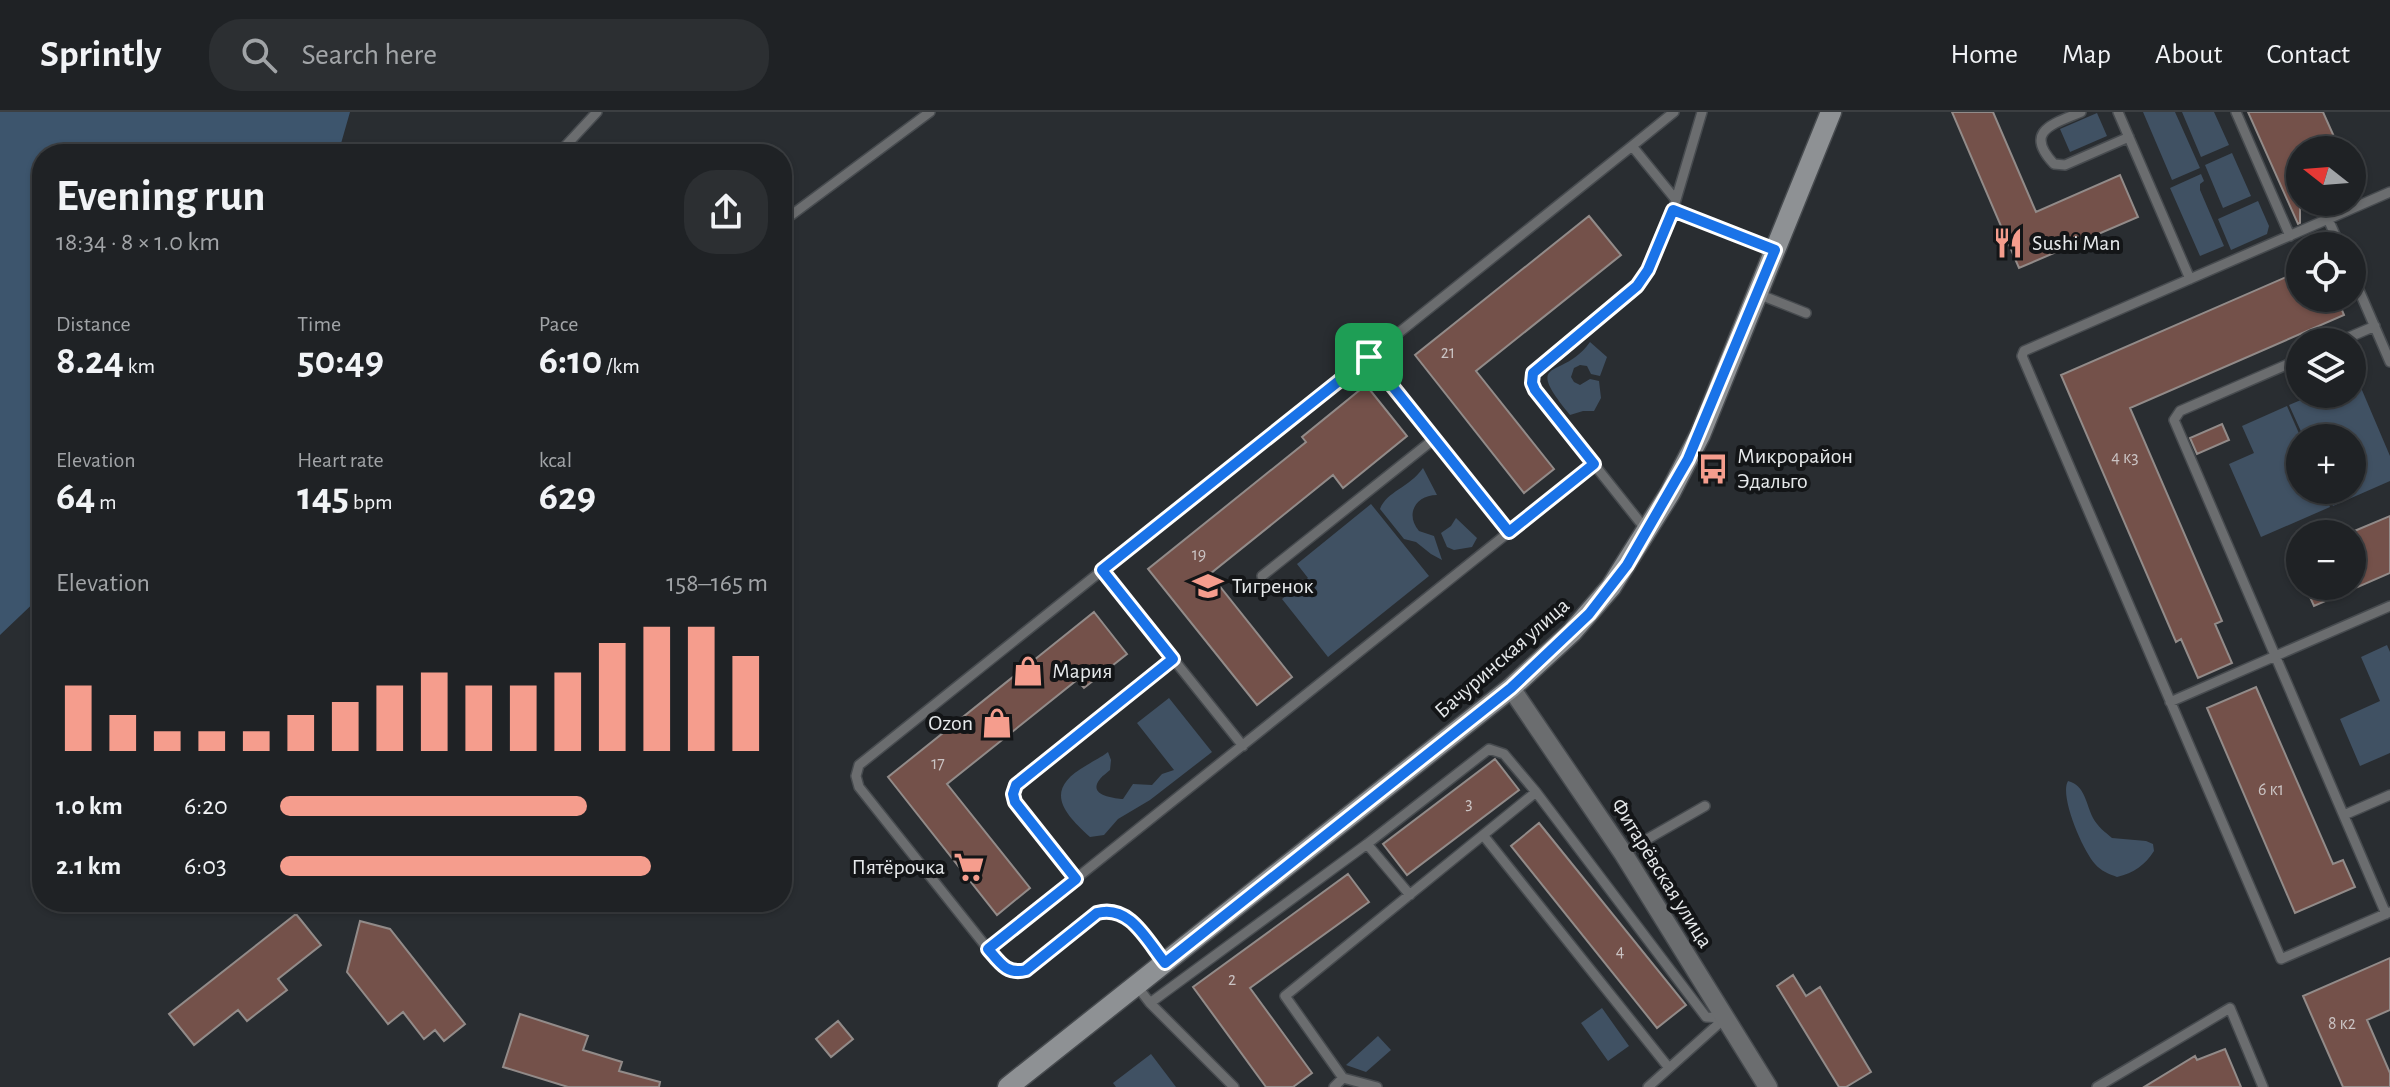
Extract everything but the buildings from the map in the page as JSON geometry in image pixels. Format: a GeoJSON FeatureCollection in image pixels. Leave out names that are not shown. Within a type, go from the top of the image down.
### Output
{"type":"FeatureCollection","features":[{"type":"Feature","properties":{"kind":"street","name":"Бачуринская улица"},"geometry":{"type":"LineString","coordinates":[[1008,1087],[1511,688],[1589,614],[1627,565],[1700,435],[1831,112]]}},
{"type":"Feature","properties":{"kind":"street","name":"Фитарёвская улица"},"geometry":{"type":"LineString","coordinates":[[1511,688],[1623,853],[1768,1087]]}},
{"type":"Feature","properties":{"kind":"lane"},"geometry":{"type":"LineString","coordinates":[[567,144],[597,112]]}},
{"type":"Feature","properties":{"kind":"lane"},"geometry":{"type":"LineString","coordinates":[[792,215],[930,112]]}},
{"type":"Feature","properties":{"kind":"lane"},"geometry":{"type":"LineString","coordinates":[[1165,963],[1128,917],[1108,911],[1097,913],[1026,970],[1008,970],[859,787],[856,771],[859,765],[1674,112]]}},
{"type":"Feature","properties":{"kind":"lane"},"geometry":{"type":"LineString","coordinates":[[1647,531],[1535,390],[1532,376],[1536,369],[1637,286],[1648,270],[1674,205],[1702,112]]}},
{"type":"Feature","properties":{"kind":"lane"},"geometry":{"type":"LineString","coordinates":[[2081,112],[2048,126],[2042,133],[2041,139],[2054,164],[2065,165],[2129,137]]}},
{"type":"Feature","properties":{"kind":"lane"},"geometry":{"type":"LineString","coordinates":[[2118,112],[2190,279]]}},
{"type":"Feature","properties":{"kind":"lane"},"geometry":{"type":"LineString","coordinates":[[2236,112],[2288,232]]}},
{"type":"Feature","properties":{"kind":"lane"},"geometry":{"type":"LineString","coordinates":[[1632,146],[1674,205],[1775,250]]}},
{"type":"Feature","properties":{"kind":"lane"},"geometry":{"type":"LineString","coordinates":[[2299,232],[2390,192]]}},
{"type":"Feature","properties":{"kind":"lane"},"geometry":{"type":"LineString","coordinates":[[2328,219],[2334,232]]}},
{"type":"Feature","properties":{"kind":"lane"},"geometry":{"type":"LineString","coordinates":[[2286,238],[2024,351],[2022,356],[2281,959],[2388,913],[2174,417],[2180,411],[2286,365]]}},
{"type":"Feature","properties":{"kind":"lane"},"geometry":{"type":"LineString","coordinates":[[1758,294],[1806,313]]}},
{"type":"Feature","properties":{"kind":"lane"},"geometry":{"type":"LineString","coordinates":[[2366,306],[2390,362]]}},
{"type":"Feature","properties":{"kind":"lane"},"geometry":{"type":"LineString","coordinates":[[2366,330],[2375,326]]}},
{"type":"Feature","properties":{"kind":"lane"},"geometry":{"type":"LineString","coordinates":[[1369,357],[1509,532]]}},
{"type":"Feature","properties":{"kind":"lane"},"geometry":{"type":"LineString","coordinates":[[1262,576],[1434,439]]}},
{"type":"Feature","properties":{"kind":"lane"},"geometry":{"type":"LineString","coordinates":[[988,949],[1594,464]]}},
{"type":"Feature","properties":{"kind":"lane"},"geometry":{"type":"LineString","coordinates":[[1102,570],[1243,746]]}},
{"type":"Feature","properties":{"kind":"lane"},"geometry":{"type":"LineString","coordinates":[[2170,702],[2390,606]]}},
{"type":"Feature","properties":{"kind":"lane"},"geometry":{"type":"LineString","coordinates":[[1076,879],[1015,802],[1016,785],[1173,659]]}},
{"type":"Feature","properties":{"kind":"lane"},"geometry":{"type":"LineString","coordinates":[[1150,1003],[1367,844],[1489,749],[1504,754],[1536,792],[1706,1017],[1725,1018]]}},
{"type":"Feature","properties":{"kind":"lane"},"geometry":{"type":"LineString","coordinates":[[1377,1087],[1343,1078],[1285,996],[1536,792]]}},
{"type":"Feature","properties":{"kind":"lane"},"geometry":{"type":"LineString","coordinates":[[2344,815],[2390,795]]}},
{"type":"Feature","properties":{"kind":"lane"},"geometry":{"type":"LineString","coordinates":[[1623,853],[1705,806]]}},
{"type":"Feature","properties":{"kind":"lane"},"geometry":{"type":"LineString","coordinates":[[1483,835],[1669,1068]]}},
{"type":"Feature","properties":{"kind":"lane"},"geometry":{"type":"LineString","coordinates":[[1367,844],[1410,895]]}},
{"type":"Feature","properties":{"kind":"lane"},"geometry":{"type":"LineString","coordinates":[[1137,986],[1234,1087]]}},
{"type":"Feature","properties":{"kind":"lane"},"geometry":{"type":"LineString","coordinates":[[2097,1087],[2230,1008],[2263,1087]]}},
{"type":"Feature","properties":{"kind":"lane"},"geometry":{"type":"LineString","coordinates":[[1648,1087],[1725,1018]]}},
{"type":"Feature","properties":{"kind":"lane"},"geometry":{"type":"LineString","coordinates":[[1334,1087],[1343,1078]]}},
{"type":"Feature","properties":{"kind":"shaded area"},"geometry":{"type":"Polygon","coordinates":[[[0,112],[350,112],[341,144],[32,144],[32,605],[0,635],[0,112]]]}},
{"type":"Feature","properties":{"kind":"shaded area"},"geometry":{"type":"Polygon","coordinates":[[[2143,112],[2175,112],[2200,168],[2172,180],[2143,112]]]}},
{"type":"Feature","properties":{"kind":"shaded area"},"geometry":{"type":"Polygon","coordinates":[[[2182,112],[2214,112],[2229,145],[2201,157],[2182,112]]]}},
{"type":"Feature","properties":{"kind":"shaded area"},"geometry":{"type":"Polygon","coordinates":[[[2097,113],[2107,136],[2070,152],[2060,129],[2097,113]]]}},
{"type":"Feature","properties":{"kind":"shaded area"},"geometry":{"type":"Polygon","coordinates":[[[2232,153],[2251,196],[2223,208],[2205,165],[2232,153]]]}},
{"type":"Feature","properties":{"kind":"shaded area"},"geometry":{"type":"Polygon","coordinates":[[[2201,174],[2204,181],[2200,184],[2200,190],[2224,246],[2200,256],[2170,188],[2201,174]]]}},
{"type":"Feature","properties":{"kind":"shaded area"},"geometry":{"type":"Polygon","coordinates":[[[2258,201],[2269,226],[2267,234],[2231,250],[2218,219],[2258,201]]]}},
{"type":"Feature","properties":{"kind":"shaded area"},"geometry":{"type":"Polygon","coordinates":[[[1590,342],[1607,357],[1600,376],[1591,374],[1587,366],[1580,365],[1574,368],[1571,377],[1580,385],[1590,379],[1599,381],[1601,398],[1594,411],[1570,415],[1549,384],[1548,376],[1579,354],[1590,342]]]}},
{"type":"Feature","properties":{"kind":"shaded area"},"geometry":{"type":"Polygon","coordinates":[[[2366,400],[2390,456],[2390,481],[2366,492],[2366,424],[2298,424],[2290,408],[2366,408],[2366,400]]]}},
{"type":"Feature","properties":{"kind":"shaded area"},"geometry":{"type":"Polygon","coordinates":[[[2288,408],[2295,424],[2286,424],[2286,504],[2329,504],[2330,507],[2300,520],[2286,520],[2286,526],[2261,537],[2229,464],[2254,453],[2242,426],[2288,408]]]}},
{"type":"Feature","properties":{"kind":"shaded area"},"geometry":{"type":"Polygon","coordinates":[[[1423,468],[1437,495],[1418,502],[1414,507],[1413,519],[1419,531],[1434,536],[1442,560],[1416,542],[1404,539],[1380,509],[1388,498],[1423,468]]]}},
{"type":"Feature","properties":{"kind":"shaded area"},"geometry":{"type":"Polygon","coordinates":[[[1371,504],[1429,576],[1328,657],[1282,599],[1308,578],[1297,564],[1371,504]]]}},
{"type":"Feature","properties":{"kind":"shaded area"},"geometry":{"type":"Polygon","coordinates":[[[1456,518],[1477,538],[1472,547],[1454,550],[1447,547],[1441,533],[1456,518]]]}},
{"type":"Feature","properties":{"kind":"shaded area"},"geometry":{"type":"Polygon","coordinates":[[[2387,645],[2390,652],[2390,753],[2360,766],[2340,719],[2380,701],[2361,657],[2387,645]]]}},
{"type":"Feature","properties":{"kind":"shaded area"},"geometry":{"type":"Polygon","coordinates":[[[1169,698],[1212,752],[1150,800],[1118,819],[1104,835],[1090,837],[1065,809],[1061,791],[1065,783],[1108,752],[1110,770],[1100,779],[1097,789],[1108,796],[1123,799],[1133,784],[1152,785],[1162,774],[1174,770],[1137,723],[1169,698]]]}},
{"type":"Feature","properties":{"kind":"shaded area"},"geometry":{"type":"Polygon","coordinates":[[[2068,781],[2082,791],[2095,821],[2112,838],[2153,844],[2154,851],[2143,864],[2117,877],[2095,864],[2069,810],[2068,781]]]}},
{"type":"Feature","properties":{"kind":"shaded area"},"geometry":{"type":"Polygon","coordinates":[[[1602,1008],[1629,1046],[1608,1061],[1581,1023],[1602,1008]]]}},
{"type":"Feature","properties":{"kind":"shaded area"},"geometry":{"type":"Polygon","coordinates":[[[1378,1036],[1391,1050],[1366,1072],[1346,1065],[1378,1036]]]}},
{"type":"Feature","properties":{"kind":"shaded area"},"geometry":{"type":"Polygon","coordinates":[[[1151,1054],[1176,1087],[1116,1087],[1113,1083],[1151,1054]]]}},
{"type":"Feature","properties":{"kind":"place","name":"Sushi Man"},"geometry":{"type":"Point","coordinates":[2008,243]}},
{"type":"Feature","properties":{"kind":"place","name":"Микрорайон Эдальго"},"geometry":{"type":"Point","coordinates":[1713,469]}},
{"type":"Feature","properties":{"kind":"place","name":"Тигренок"},"geometry":{"type":"Point","coordinates":[1208,586]}},
{"type":"Feature","properties":{"kind":"place","name":"Мария"},"geometry":{"type":"Point","coordinates":[1028,671]}},
{"type":"Feature","properties":{"kind":"place","name":"Ozon"},"geometry":{"type":"Point","coordinates":[997,723]}},
{"type":"Feature","properties":{"kind":"place","name":"Пятёрочка"},"geometry":{"type":"Point","coordinates":[969,867]}},
{"type":"Feature","properties":{"kind":"route"},"geometry":{"type":"LineString","coordinates":[[1673,210],[1775,250],[1700,435],[1670,493],[1611,587],[1572,632],[1537,665],[1165,963],[1128,917],[1108,911],[1097,913],[1026,970],[1008,970],[988,949],[1076,879],[1015,802],[1013,794],[1016,785],[1173,659],[1102,570],[1369,357],[1509,532],[1594,464],[1535,390],[1533,373],[1637,286],[1648,270],[1673,210]]}}]}
